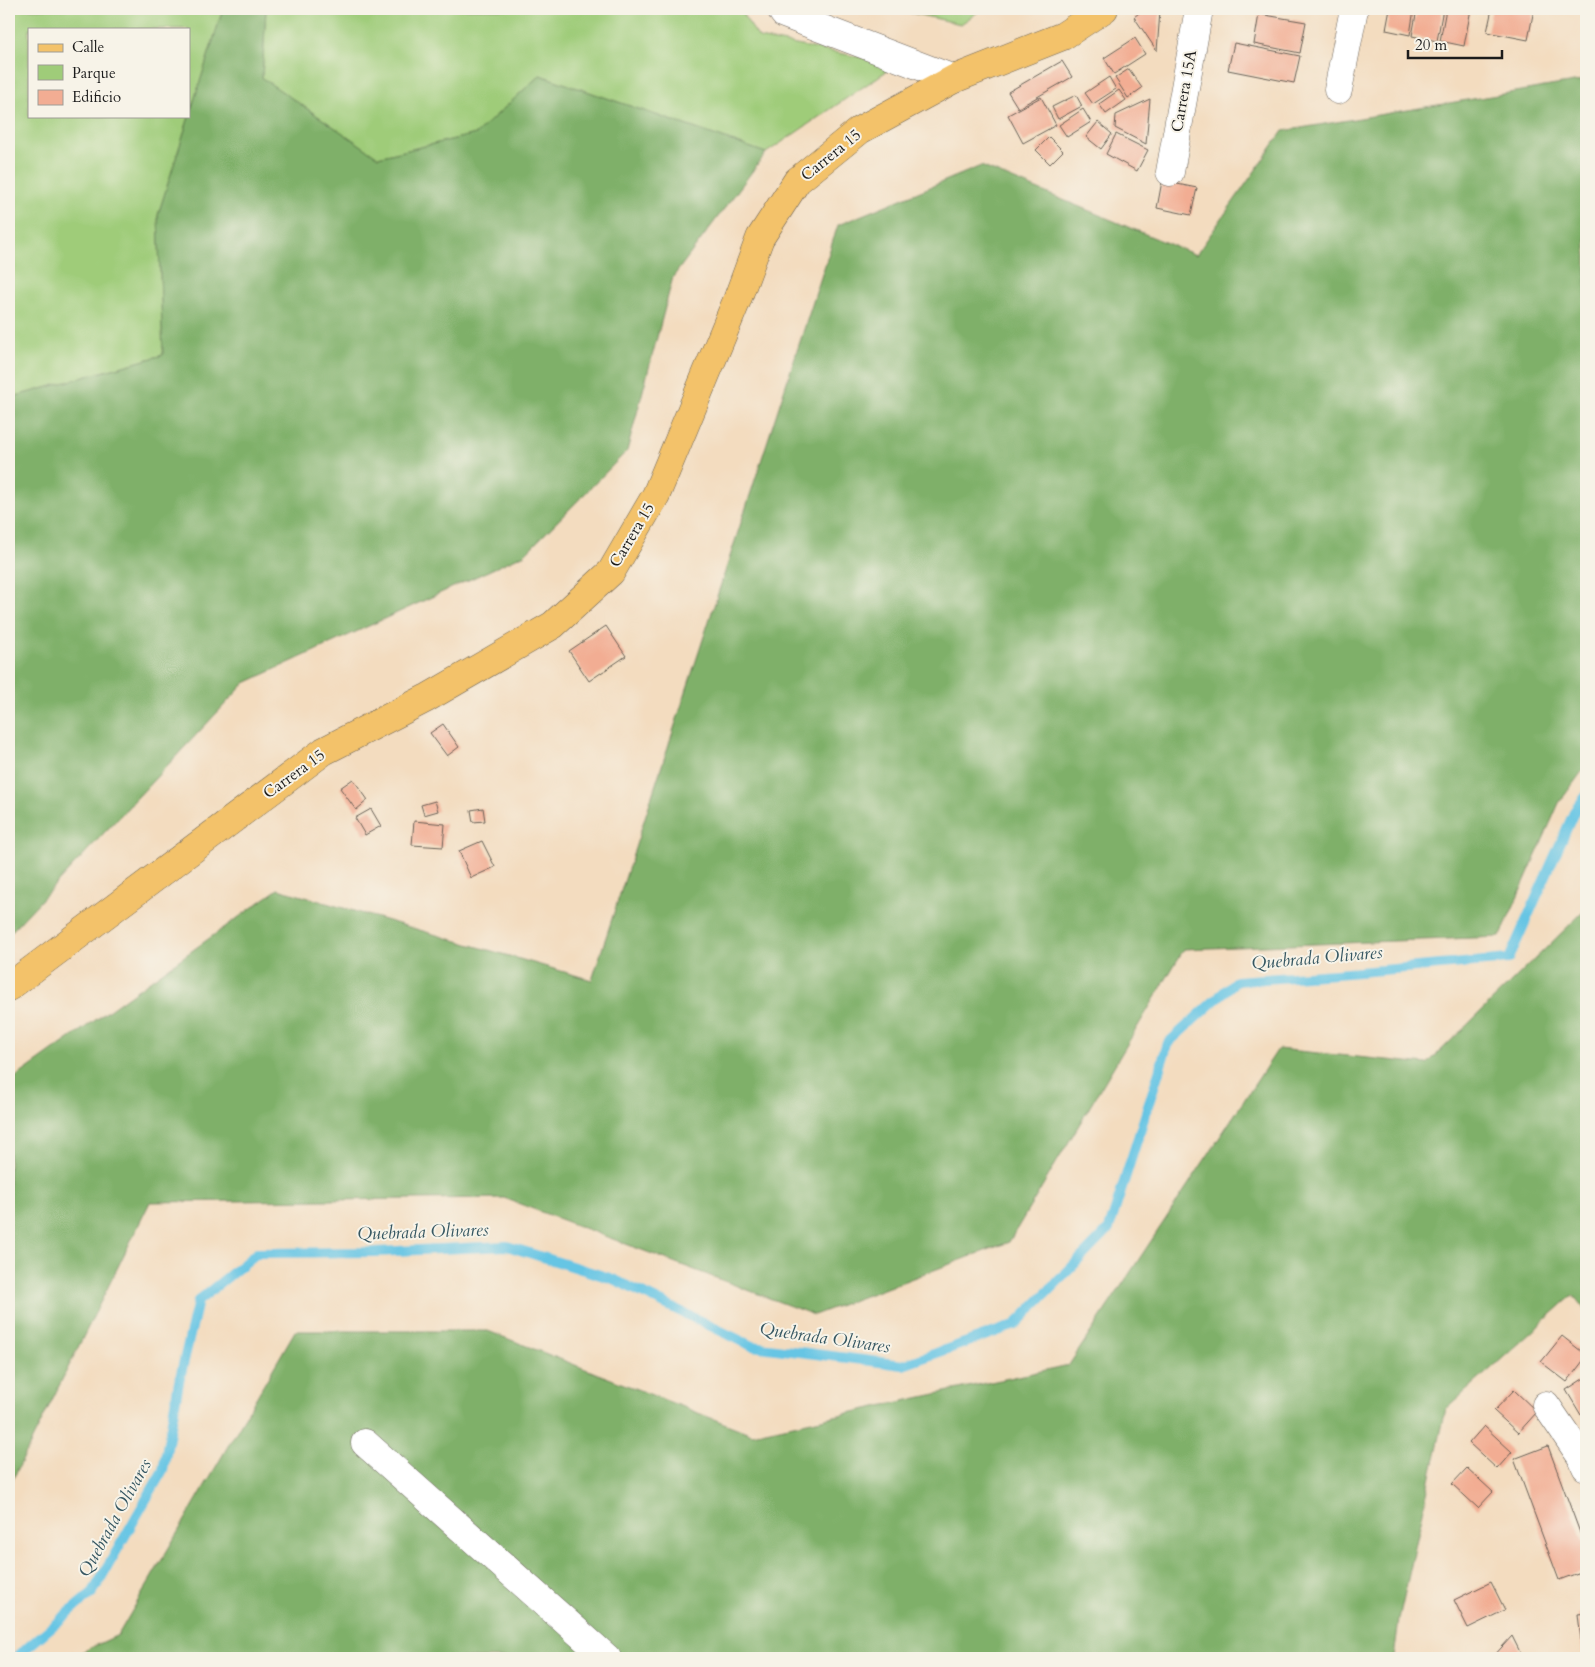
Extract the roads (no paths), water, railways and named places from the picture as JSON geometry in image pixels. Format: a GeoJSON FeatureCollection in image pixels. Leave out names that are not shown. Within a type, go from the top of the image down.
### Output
{"type":"FeatureCollection","features":[{"type":"Feature","properties":{"kind":"main road","name":"Carrera 15"},"geometry":{"type":"LineString","coordinates":[[9,987],[324,751],[427,698],[553,626],[611,572],[656,495],[737,300],[760,238],[797,181],[860,130],[954,79],[1062,36],[1104,9]]}},
{"type":"Feature","properties":{"kind":"street"},"geometry":{"type":"LineString","coordinates":[[780,9],[784,14],[954,79]]}},
{"type":"Feature","properties":{"kind":"street","name":"Carrera 15A"},"geometry":{"type":"LineString","coordinates":[[1170,172],[1199,9]]}},
{"type":"Feature","properties":{"kind":"street"},"geometry":{"type":"LineString","coordinates":[[1338,90],[1354,9]]}},
{"type":"Feature","properties":{"kind":"street"},"geometry":{"type":"LineString","coordinates":[[1546,1405],[1586,1466]]}},
{"type":"Feature","properties":{"kind":"street"},"geometry":{"type":"LineString","coordinates":[[365,1443],[607,1658]]}},
{"type":"Feature","properties":{"kind":"waterway","name":"Quebrada Olivares"},"geometry":{"type":"LineString","coordinates":[[15,1658],[93,1592],[163,1470],[179,1382],[198,1301],[257,1253],[375,1252],[507,1246],[613,1279],[752,1346],[903,1365],[1015,1325],[1109,1229],[1168,1043],[1236,981],[1509,959],[1575,810],[1586,796]]}}]}
